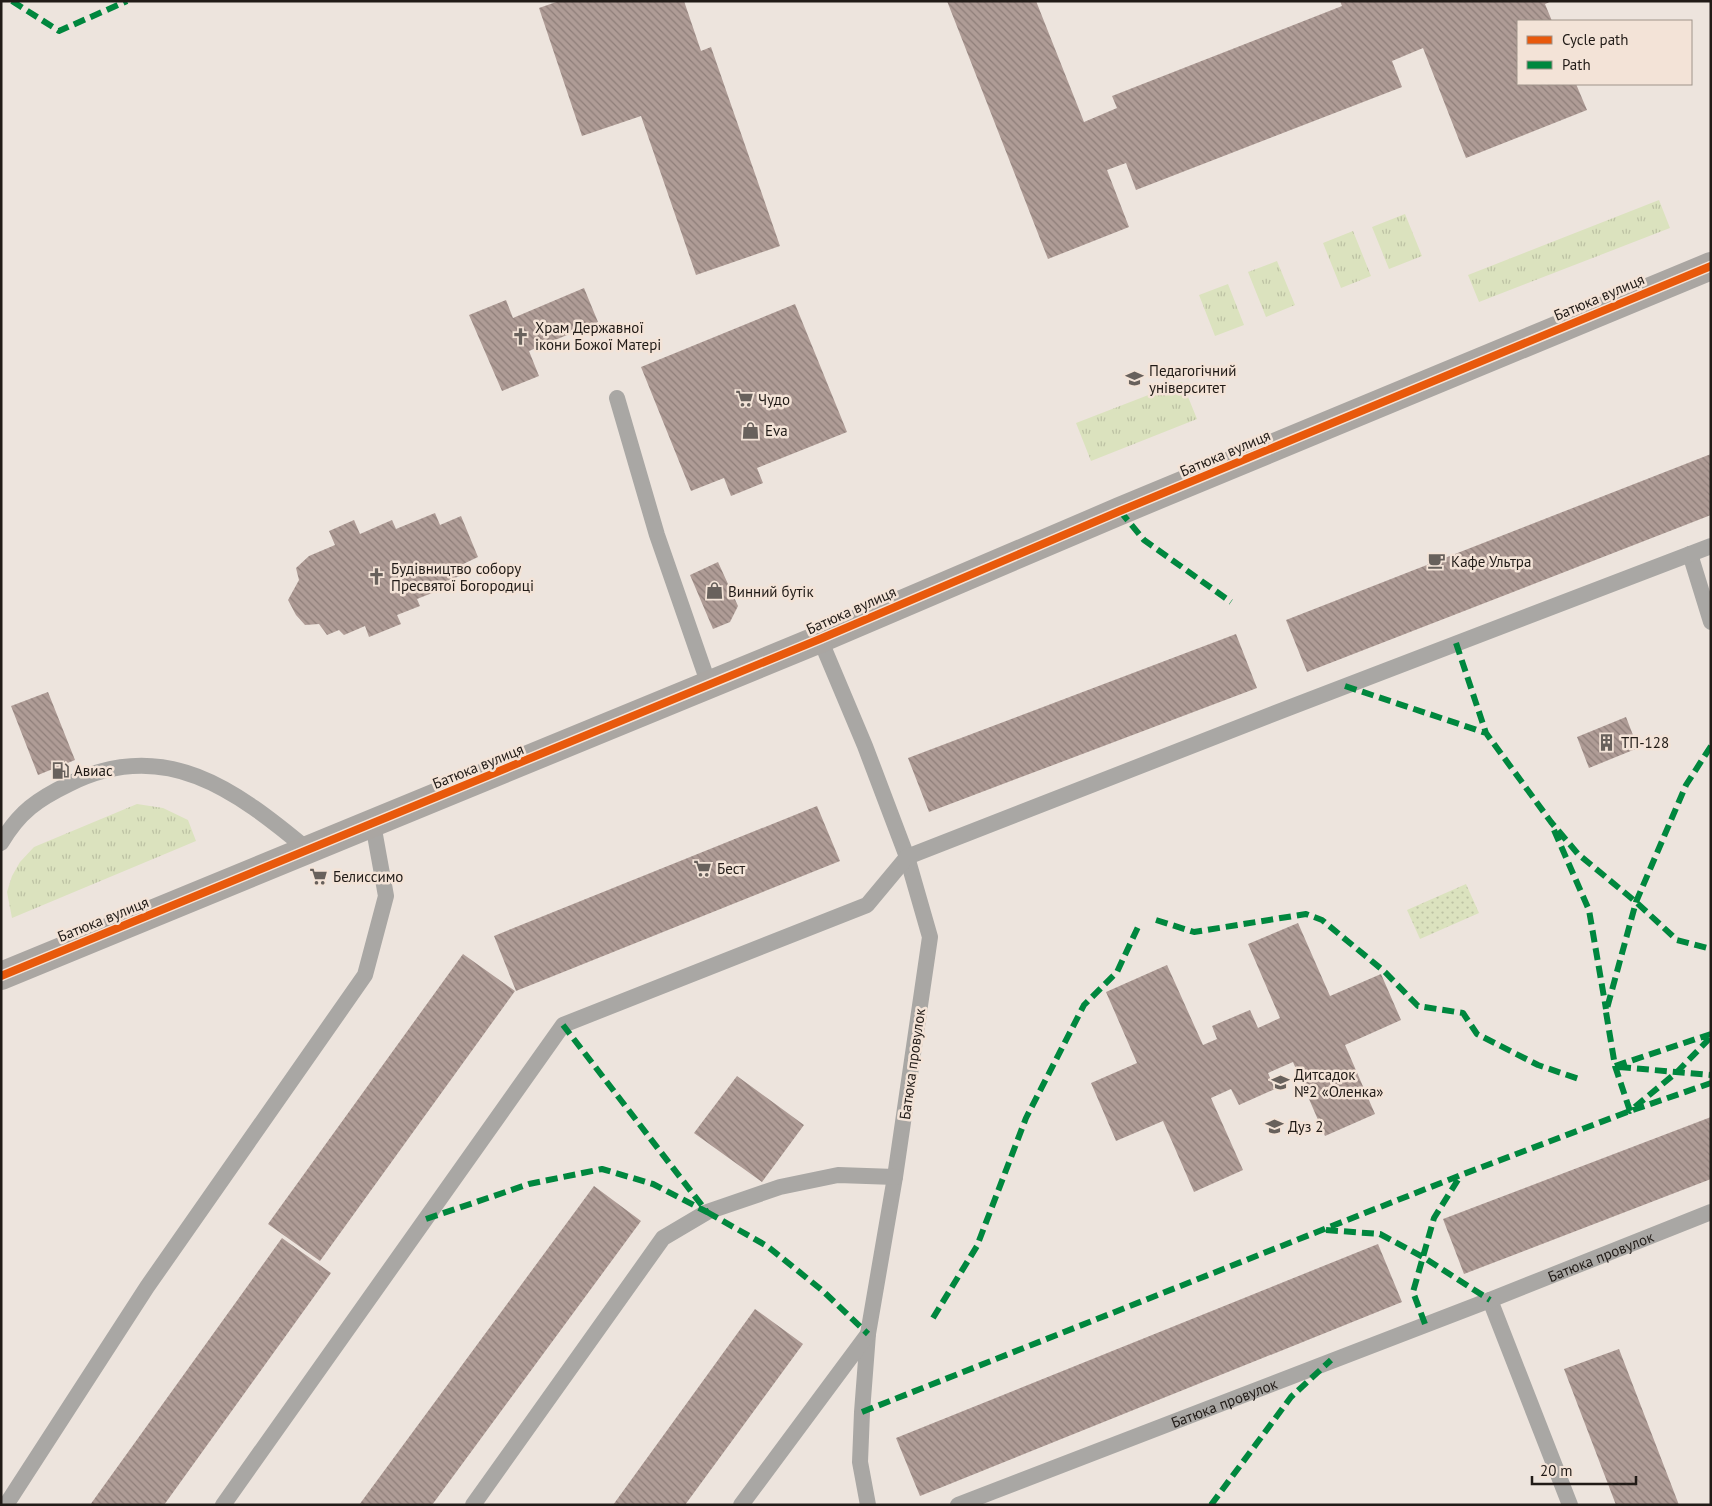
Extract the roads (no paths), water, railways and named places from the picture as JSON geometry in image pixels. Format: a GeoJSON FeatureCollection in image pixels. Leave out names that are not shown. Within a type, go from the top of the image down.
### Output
{"type":"FeatureCollection","features":[{"type":"Feature","properties":{"kind":"street","name":"Батюка вулиця"},"geometry":{"type":"LineString","coordinates":[[1,976],[820,639],[1128,508],[1711,266]]}},
{"type":"Feature","properties":{"kind":"lane"},"geometry":{"type":"LineString","coordinates":[[617,398],[657,535],[709,685]]}},
{"type":"Feature","properties":{"kind":"lane"},"geometry":{"type":"LineString","coordinates":[[222,1505],[563,1025],[867,905],[907,857],[1282,710],[1711,546]]}},
{"type":"Feature","properties":{"kind":"lane"},"geometry":{"type":"LineString","coordinates":[[1690,554],[1711,622]]}},
{"type":"Feature","properties":{"kind":"lane","name":"Батюка провулок"},"geometry":{"type":"LineString","coordinates":[[820,639],[907,857],[930,937],[895,1177],[868,1334],[860,1462],[868,1505]]}},
{"type":"Feature","properties":{"kind":"lane"},"geometry":{"type":"LineString","coordinates":[[1,842],[31,805],[49,794],[77,779],[105,770],[134,765],[160,766],[186,772],[209,781],[265,815],[308,850]]}},
{"type":"Feature","properties":{"kind":"lane"},"geometry":{"type":"LineString","coordinates":[[6,1505],[147,1287],[366,975],[386,896],[373,824]]}},
{"type":"Feature","properties":{"kind":"lane"},"geometry":{"type":"LineString","coordinates":[[473,1505],[663,1238],[707,1212],[780,1187],[838,1175],[895,1177]]}},
{"type":"Feature","properties":{"kind":"lane","name":"Батюка провулок"},"geometry":{"type":"LineString","coordinates":[[958,1505],[1490,1300],[1711,1212]]}},
{"type":"Feature","properties":{"kind":"lane"},"geometry":{"type":"LineString","coordinates":[[1490,1300],[1570,1505]]}},
{"type":"Feature","properties":{"kind":"lane"},"geometry":{"type":"LineString","coordinates":[[741,1505],[868,1334]]}},
{"type":"Feature","properties":{"kind":"place","name":"Храм Державної ікони Божої Матері"},"geometry":{"type":"Point","coordinates":[521,336]}},
{"type":"Feature","properties":{"kind":"place","name":"Педагогічний університет"},"geometry":{"type":"Point","coordinates":[1135,379]}},
{"type":"Feature","properties":{"kind":"place","name":"Чудо"},"geometry":{"type":"Point","coordinates":[744,399]}},
{"type":"Feature","properties":{"kind":"place","name":"Eva"},"geometry":{"type":"Point","coordinates":[751,430]}},
{"type":"Feature","properties":{"kind":"place","name":"Кафе Ультра"},"geometry":{"type":"Point","coordinates":[1437,561]}},
{"type":"Feature","properties":{"kind":"place","name":"Будівництво собору Пресвятої Богородиці"},"geometry":{"type":"Point","coordinates":[377,577]}},
{"type":"Feature","properties":{"kind":"place","name":"Винний бутік"},"geometry":{"type":"Point","coordinates":[714,591]}},
{"type":"Feature","properties":{"kind":"place","name":"ТП-128"},"geometry":{"type":"Point","coordinates":[1607,742]}},
{"type":"Feature","properties":{"kind":"place","name":"Авиас"},"geometry":{"type":"Point","coordinates":[60,770]}},
{"type":"Feature","properties":{"kind":"place","name":"Бест"},"geometry":{"type":"Point","coordinates":[703,868]}},
{"type":"Feature","properties":{"kind":"place","name":"Белиссимо"},"geometry":{"type":"Point","coordinates":[319,876]}},
{"type":"Feature","properties":{"kind":"place","name":"Дитсадок №2 «Оленка»"},"geometry":{"type":"Point","coordinates":[1280,1083]}},
{"type":"Feature","properties":{"kind":"place","name":"Дуз 2"},"geometry":{"type":"Point","coordinates":[1274,1126]}}]}
